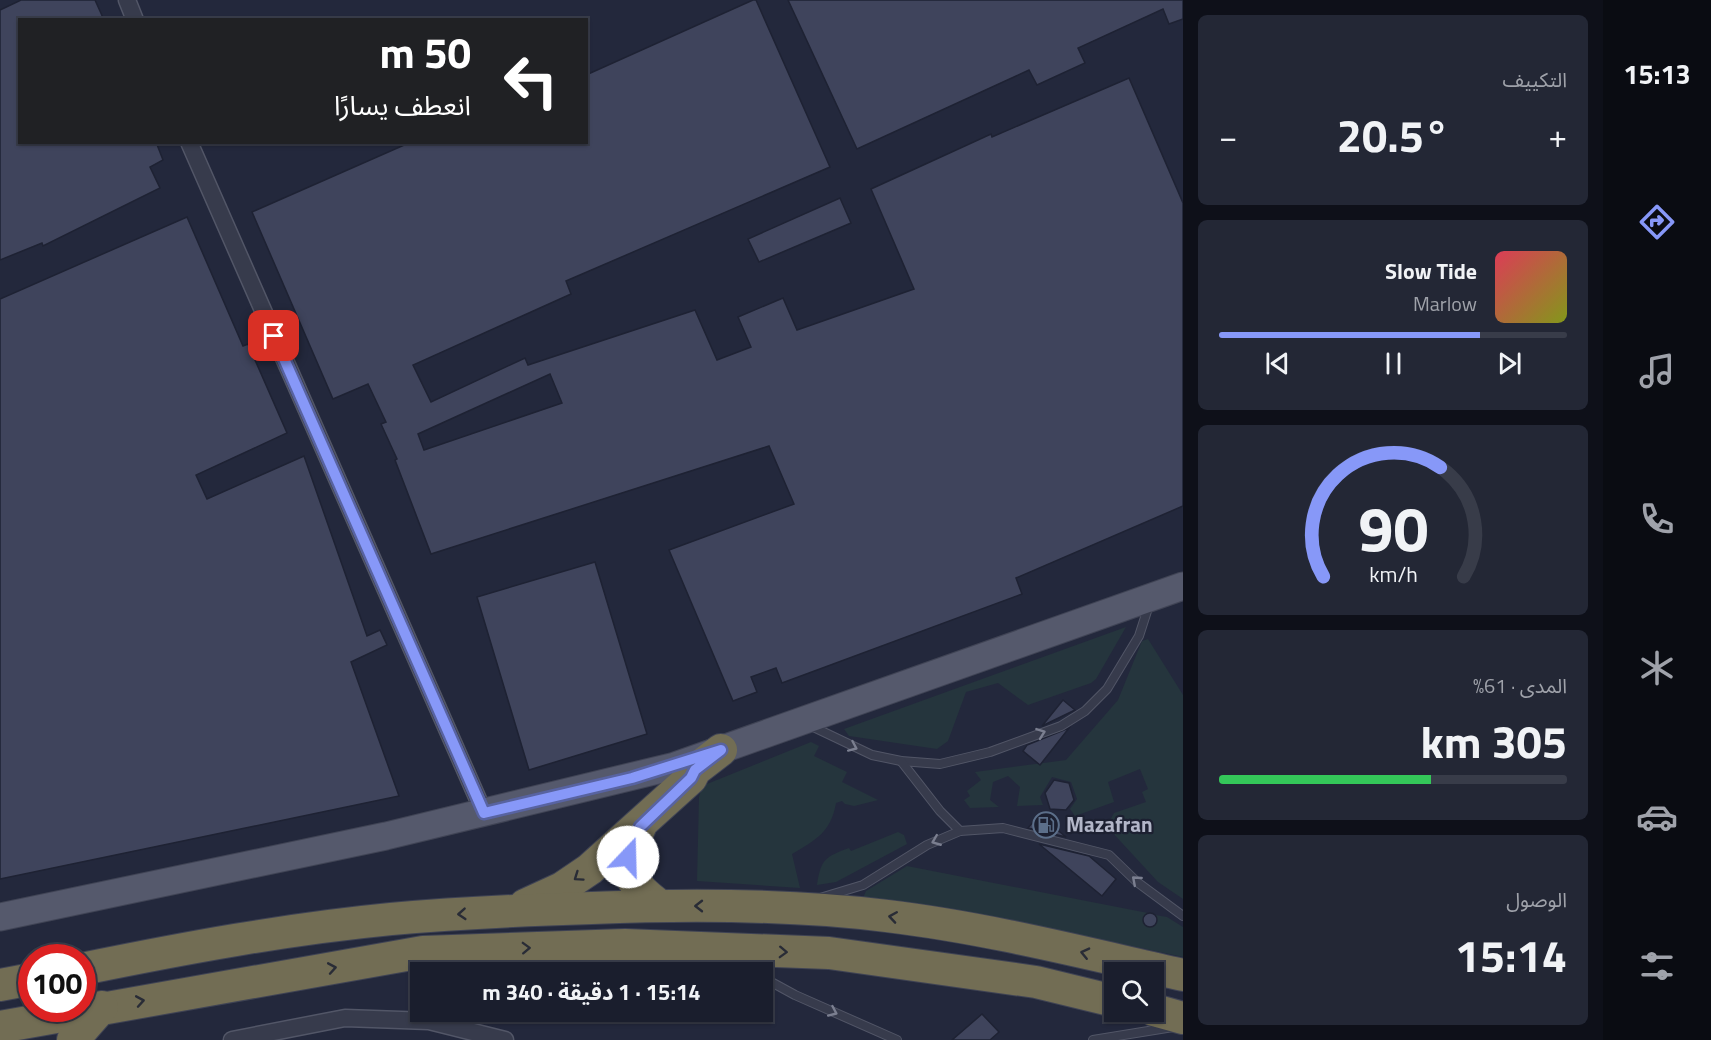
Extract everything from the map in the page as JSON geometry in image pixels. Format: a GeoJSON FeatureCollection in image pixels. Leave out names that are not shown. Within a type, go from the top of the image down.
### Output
{"type":"FeatureCollection","features":[{"type":"Feature","properties":{"kind":"highway"},"geometry":{"type":"LineString","coordinates":[[514,910],[576,879],[640,827],[691,778],[695,770],[721,750]]}},
{"type":"Feature","properties":{"kind":"highway"},"geometry":{"type":"LineString","coordinates":[[640,827],[628,857],[630,876],[642,892],[659,905]]}},
{"type":"Feature","properties":{"kind":"highway"},"geometry":{"type":"LineString","coordinates":[[96,966],[248,938],[391,919],[514,910],[659,905],[775,906],[889,916],[1047,944],[1183,975]]}},
{"type":"Feature","properties":{"kind":"highway"},"geometry":{"type":"LineString","coordinates":[[0,1027],[102,1007],[423,952],[625,945],[704,950],[829,953],[1036,982],[1104,999]]}},
{"type":"Feature","properties":{"kind":"highway"},"geometry":{"type":"LineString","coordinates":[[0,985],[18,982]]}},
{"type":"Feature","properties":{"kind":"highway"},"geometry":{"type":"LineString","coordinates":[[73,1040],[102,1007]]}},
{"type":"Feature","properties":{"kind":"highway"},"geometry":{"type":"LineString","coordinates":[[1164,1013],[1183,1018]]}},
{"type":"Feature","properties":{"kind":"main road"},"geometry":{"type":"LineString","coordinates":[[0,916],[484,813],[632,778],[721,750],[1183,586]]}},
{"type":"Feature","properties":{"kind":"street"},"geometry":{"type":"LineString","coordinates":[[127,0],[134,18]]}},
{"type":"Feature","properties":{"kind":"street"},"geometry":{"type":"LineString","coordinates":[[190,144],[484,813]]}},
{"type":"Feature","properties":{"kind":"street"},"geometry":{"type":"LineString","coordinates":[[232,1040],[345,1018],[429,1021],[505,1040]]}},
{"type":"Feature","properties":{"kind":"lane"},"geometry":{"type":"LineString","coordinates":[[801,721],[872,755],[901,761],[940,764],[990,752],[1061,726],[1077,716],[1107,689],[1139,636],[1151,598]]}},
{"type":"Feature","properties":{"kind":"lane"},"geometry":{"type":"LineString","coordinates":[[901,761],[940,811],[960,831]]}},
{"type":"Feature","properties":{"kind":"lane"},"geometry":{"type":"LineString","coordinates":[[775,906],[824,897],[863,885],[927,845],[960,831],[1011,829],[1109,855],[1137,882],[1183,916]]}},
{"type":"Feature","properties":{"kind":"lane"},"geometry":{"type":"LineString","coordinates":[[704,950],[730,962]]}},
{"type":"Feature","properties":{"kind":"lane"},"geometry":{"type":"LineString","coordinates":[[773,983],[897,1040]]}},
{"type":"Feature","properties":{"kind":"lane"},"geometry":{"type":"LineString","coordinates":[[1093,1040],[1183,1026]]}},
{"type":"Feature","properties":{"kind":"shaded area"},"geometry":{"type":"Polygon","coordinates":[[[1126,627],[1096,679],[1091,683],[1028,705],[998,683],[966,692],[948,741],[937,749],[849,736],[844,729],[1126,627]]]}},
{"type":"Feature","properties":{"kind":"shaded area"},"geometry":{"type":"Polygon","coordinates":[[[1148,639],[1183,695],[1183,899],[1158,882],[1111,831],[1108,824],[1114,813],[1146,802],[1142,792],[1148,789],[1140,769],[1108,782],[1114,802],[1075,816],[1070,809],[1077,799],[1071,782],[1052,777],[1040,797],[1043,805],[1017,806],[1020,787],[1008,776],[993,782],[990,800],[999,807],[970,808],[964,800],[970,796],[967,791],[981,780],[975,772],[1066,760],[1118,700],[1142,641],[1148,639]]]}},
{"type":"Feature","properties":{"kind":"shaded area"},"geometry":{"type":"Polygon","coordinates":[[[811,742],[819,746],[814,756],[847,772],[842,782],[878,800],[854,806],[842,801],[836,803],[834,813],[821,834],[792,854],[800,888],[697,881],[699,797],[702,786],[811,742]]]}},
{"type":"Feature","properties":{"kind":"shaded area"},"geometry":{"type":"Polygon","coordinates":[[[898,832],[904,835],[907,844],[836,882],[817,885],[820,870],[829,857],[849,848],[851,851],[898,832]]]}},
{"type":"Feature","properties":{"kind":"shaded area"},"geometry":{"type":"Polygon","coordinates":[[[907,866],[1148,913],[1143,919],[1149,927],[1157,922],[1155,915],[1167,917],[1183,927],[1183,957],[1019,922],[863,898],[866,891],[907,866]]]}},
{"type":"Feature","properties":{"kind":"building"},"geometry":{"type":"Polygon","coordinates":[[[21,0],[95,0],[103,18],[18,18],[18,144],[157,144],[163,160],[150,167],[160,188],[43,246],[42,243],[0,260],[0,10],[21,0]]]}},
{"type":"Feature","properties":{"kind":"building"},"geometry":{"type":"Polygon","coordinates":[[[756,0],[830,167],[566,281],[571,294],[413,365],[431,402],[525,358],[528,365],[695,310],[717,360],[751,347],[738,317],[783,298],[797,330],[914,289],[871,189],[991,134],[992,137],[1129,78],[1183,203],[1183,506],[1016,578],[1022,594],[782,683],[776,668],[751,677],[757,692],[733,701],[669,550],[794,504],[769,446],[431,554],[395,460],[397,459],[381,424],[386,422],[368,384],[333,399],[252,212],[406,144],[588,144],[588,74],[756,0]],[[550,374],[418,434],[424,450],[562,403],[550,374]]]}},
{"type":"Feature","properties":{"kind":"building"},"geometry":{"type":"Polygon","coordinates":[[[788,0],[1183,0],[1183,19],[1169,24],[1163,9],[1078,48],[1085,63],[1037,85],[1029,70],[857,149],[788,0]]]}},
{"type":"Feature","properties":{"kind":"building"},"geometry":{"type":"Polygon","coordinates":[[[840,198],[851,223],[759,262],[748,239],[840,198]]]}},
{"type":"Feature","properties":{"kind":"building"},"geometry":{"type":"Polygon","coordinates":[[[187,217],[243,346],[248,344],[287,433],[196,475],[207,499],[304,456],[367,636],[380,630],[387,645],[351,662],[399,796],[0,879],[0,299],[187,217]]]}},
{"type":"Feature","properties":{"kind":"building"},"geometry":{"type":"Polygon","coordinates":[[[595,562],[647,734],[529,770],[477,597],[595,562]]]}},
{"type":"Feature","properties":{"kind":"building"},"geometry":{"type":"Polygon","coordinates":[[[1063,700],[1075,710],[1042,726],[1063,700]]]}},
{"type":"Feature","properties":{"kind":"building"},"geometry":{"type":"Polygon","coordinates":[[[1069,728],[1040,765],[1023,751],[1027,745],[1069,728]]]}},
{"type":"Feature","properties":{"kind":"building"},"geometry":{"type":"Polygon","coordinates":[[[1054,780],[1069,783],[1074,800],[1066,810],[1050,809],[1045,793],[1054,780]]]}},
{"type":"Feature","properties":{"kind":"building"},"geometry":{"type":"Polygon","coordinates":[[[1039,815],[1066,837],[1028,828],[1039,815]]]}},
{"type":"Feature","properties":{"kind":"building"},"geometry":{"type":"Polygon","coordinates":[[[1039,844],[1089,856],[1116,879],[1102,896],[1039,844]]]}},
{"type":"Feature","properties":{"kind":"building"},"geometry":{"type":"Polygon","coordinates":[[[1147,913],[1153,913],[1157,920],[1153,927],[1147,927],[1143,923],[1143,917],[1147,913]]]}},
{"type":"Feature","properties":{"kind":"building"},"geometry":{"type":"Polygon","coordinates":[[[982,1014],[999,1032],[990,1040],[952,1040],[982,1014]]]}},
{"type":"Feature","properties":{"kind":"place","name":"Mazafran"},"geometry":{"type":"Point","coordinates":[1046,825]}},
{"type":"Feature","properties":{"kind":"route"},"geometry":{"type":"LineString","coordinates":[[274,336],[484,813],[632,778],[721,750],[695,770],[691,778],[640,827],[630,847],[628,857]]}}]}
